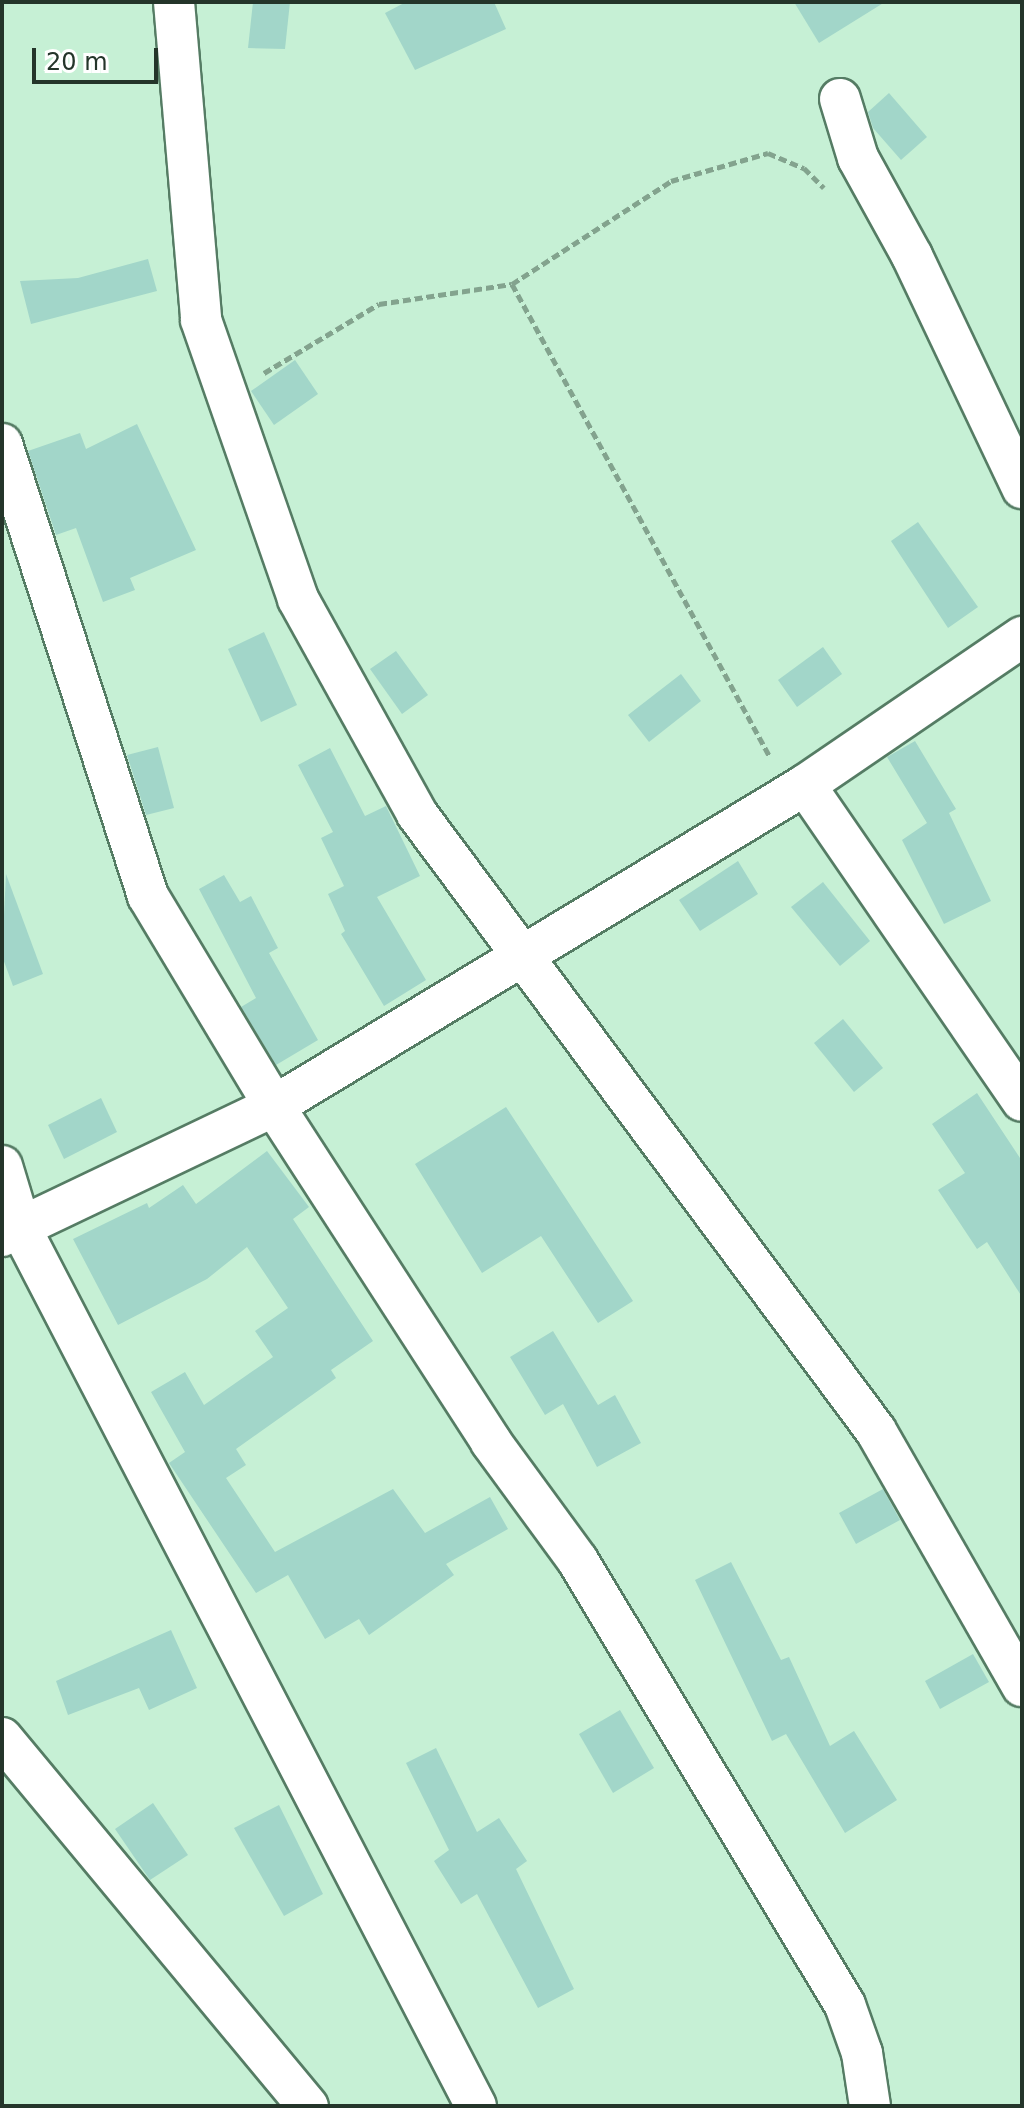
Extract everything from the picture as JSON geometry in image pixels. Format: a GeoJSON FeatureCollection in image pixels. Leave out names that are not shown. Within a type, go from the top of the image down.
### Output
{"type":"FeatureCollection","features":[{"type":"Feature","properties":{"kind":"street"},"geometry":{"type":"LineString","coordinates":[[174,2],[201,320],[298,599],[417,814],[525,955],[876,1431],[1022,1686]]}},
{"type":"Feature","properties":{"kind":"street"},"geometry":{"type":"LineString","coordinates":[[840,99],[858,158],[912,256],[1022,488]]}},
{"type":"Feature","properties":{"kind":"street"},"geometry":{"type":"LineString","coordinates":[[2,444],[137,874],[274,1106],[491,1442],[578,1561],[845,2005],[862,2053],[870,2106]]}},
{"type":"Feature","properties":{"kind":"street"},"geometry":{"type":"LineString","coordinates":[[11,1232],[274,1106],[805,785],[1022,637]]}},
{"type":"Feature","properties":{"kind":"street"},"geometry":{"type":"LineString","coordinates":[[805,785],[1022,1101]]}},
{"type":"Feature","properties":{"kind":"street"},"geometry":{"type":"LineString","coordinates":[[2,1166],[11,1232],[476,2106]]}},
{"type":"Feature","properties":{"kind":"street"},"geometry":{"type":"LineString","coordinates":[[2,1738],[308,2106]]}},
{"type":"Feature","properties":{"kind":"path"},"geometry":{"type":"LineString","coordinates":[[225,396],[379,304],[512,284],[671,181],[768,153],[804,168],[835,198]]}},
{"type":"Feature","properties":{"kind":"path"},"geometry":{"type":"LineString","coordinates":[[512,284],[774,764],[805,785]]}},
{"type":"Feature","properties":{"kind":"building"},"geometry":{"type":"Polygon","coordinates":[[[253,2],[290,2],[285,49],[248,48],[253,2]]]}},
{"type":"Feature","properties":{"kind":"building"},"geometry":{"type":"Polygon","coordinates":[[[406,2],[494,2],[506,29],[415,70],[385,13],[406,2]]]}},
{"type":"Feature","properties":{"kind":"building"},"geometry":{"type":"Polygon","coordinates":[[[794,2],[885,2],[819,43],[794,2]]]}},
{"type":"Feature","properties":{"kind":"building"},"geometry":{"type":"Polygon","coordinates":[[[889,93],[927,137],[901,160],[873,128],[868,112],[889,93]]]}},
{"type":"Feature","properties":{"kind":"building"},"geometry":{"type":"Polygon","coordinates":[[[148,259],[157,291],[31,324],[20,281],[78,278],[148,259]]]}},
{"type":"Feature","properties":{"kind":"building"},"geometry":{"type":"Polygon","coordinates":[[[295,360],[318,394],[274,425],[251,391],[295,360]]]}},
{"type":"Feature","properties":{"kind":"building"},"geometry":{"type":"Polygon","coordinates":[[[137,424],[196,550],[130,578],[135,590],[103,602],[76,528],[56,535],[28,451],[80,433],[86,449],[137,424]]]}},
{"type":"Feature","properties":{"kind":"building"},"geometry":{"type":"Polygon","coordinates":[[[918,522],[978,607],[948,628],[891,541],[918,522]]]}},
{"type":"Feature","properties":{"kind":"building"},"geometry":{"type":"Polygon","coordinates":[[[264,632],[297,705],[261,722],[228,649],[264,632]]]}},
{"type":"Feature","properties":{"kind":"building"},"geometry":{"type":"Polygon","coordinates":[[[823,647],[842,674],[797,707],[778,680],[823,647]]]}},
{"type":"Feature","properties":{"kind":"building"},"geometry":{"type":"Polygon","coordinates":[[[396,651],[428,695],[402,714],[370,669],[396,651]]]}},
{"type":"Feature","properties":{"kind":"building"},"geometry":{"type":"Polygon","coordinates":[[[681,674],[701,701],[649,742],[628,715],[681,674]]]}},
{"type":"Feature","properties":{"kind":"building"},"geometry":{"type":"Polygon","coordinates":[[[915,741],[956,809],[949,813],[991,901],[944,924],[902,840],[927,823],[887,757],[915,741]]]}},
{"type":"Feature","properties":{"kind":"building"},"geometry":{"type":"Polygon","coordinates":[[[158,747],[174,808],[146,815],[127,755],[158,747]]]}},
{"type":"Feature","properties":{"kind":"building"},"geometry":{"type":"Polygon","coordinates":[[[330,748],[365,816],[386,806],[420,876],[377,897],[426,980],[384,1006],[341,934],[345,931],[328,894],[344,886],[321,838],[333,832],[298,765],[330,748]]]}},
{"type":"Feature","properties":{"kind":"building"},"geometry":{"type":"Polygon","coordinates":[[[738,861],[758,894],[700,931],[679,900],[738,861]]]}},
{"type":"Feature","properties":{"kind":"building"},"geometry":{"type":"Polygon","coordinates":[[[6,874],[43,974],[13,986],[2,956],[6,874]]]}},
{"type":"Feature","properties":{"kind":"building"},"geometry":{"type":"Polygon","coordinates":[[[224,875],[240,902],[251,896],[278,948],[269,953],[318,1040],[276,1065],[241,1007],[256,998],[199,889],[224,875]]]}},
{"type":"Feature","properties":{"kind":"building"},"geometry":{"type":"Polygon","coordinates":[[[823,882],[870,941],[840,966],[791,907],[823,882]]]}},
{"type":"Feature","properties":{"kind":"building"},"geometry":{"type":"Polygon","coordinates":[[[843,1019],[883,1068],[854,1092],[814,1043],[843,1019]]]}},
{"type":"Feature","properties":{"kind":"building"},"geometry":{"type":"Polygon","coordinates":[[[977,1093],[1022,1161],[1022,1297],[987,1242],[977,1249],[938,1190],[965,1173],[932,1124],[977,1093]]]}},
{"type":"Feature","properties":{"kind":"building"},"geometry":{"type":"Polygon","coordinates":[[[101,1098],[117,1132],[64,1159],[48,1125],[101,1098]]]}},
{"type":"Feature","properties":{"kind":"building"},"geometry":{"type":"Polygon","coordinates":[[[506,1107],[633,1301],[598,1323],[541,1236],[482,1273],[415,1164],[506,1107]]]}},
{"type":"Feature","properties":{"kind":"building"},"geometry":{"type":"Polygon","coordinates":[[[267,1151],[309,1207],[293,1219],[373,1341],[331,1370],[336,1378],[236,1449],[246,1465],[226,1478],[275,1552],[393,1489],[425,1533],[490,1497],[508,1529],[446,1564],[454,1575],[369,1635],[359,1619],[325,1639],[288,1575],[256,1593],[169,1463],[185,1452],[151,1392],[185,1372],[204,1405],[273,1357],[255,1331],[288,1308],[247,1247],[207,1279],[118,1325],[73,1239],[147,1203],[149,1208],[183,1185],[196,1204],[267,1151]]]}},
{"type":"Feature","properties":{"kind":"building"},"geometry":{"type":"Polygon","coordinates":[[[553,1331],[598,1405],[615,1395],[641,1443],[597,1467],[563,1404],[545,1415],[510,1357],[553,1331]]]}},
{"type":"Feature","properties":{"kind":"building"},"geometry":{"type":"Polygon","coordinates":[[[883,1489],[900,1520],[856,1544],[839,1513],[883,1489]]]}},
{"type":"Feature","properties":{"kind":"building"},"geometry":{"type":"Polygon","coordinates":[[[731,1562],[781,1660],[789,1657],[830,1746],[854,1731],[897,1800],[845,1833],[786,1734],[772,1741],[695,1580],[731,1562]]]}},
{"type":"Feature","properties":{"kind":"building"},"geometry":{"type":"Polygon","coordinates":[[[171,1630],[197,1688],[149,1710],[139,1688],[68,1715],[56,1681],[171,1630]]]}},
{"type":"Feature","properties":{"kind":"building"},"geometry":{"type":"Polygon","coordinates":[[[973,1654],[989,1682],[940,1709],[925,1681],[973,1654]]]}},
{"type":"Feature","properties":{"kind":"building"},"geometry":{"type":"Polygon","coordinates":[[[620,1710],[654,1768],[613,1793],[579,1734],[620,1710]]]}},
{"type":"Feature","properties":{"kind":"building"},"geometry":{"type":"Polygon","coordinates":[[[436,1748],[477,1832],[499,1818],[527,1861],[516,1869],[574,1989],[538,2008],[477,1894],[461,1904],[434,1861],[449,1850],[406,1763],[436,1748]]]}},
{"type":"Feature","properties":{"kind":"building"},"geometry":{"type":"Polygon","coordinates":[[[153,1803],[188,1855],[150,1880],[115,1829],[153,1803]]]}},
{"type":"Feature","properties":{"kind":"building"},"geometry":{"type":"Polygon","coordinates":[[[279,1805],[323,1894],[284,1916],[234,1828],[279,1805]]]}}]}
